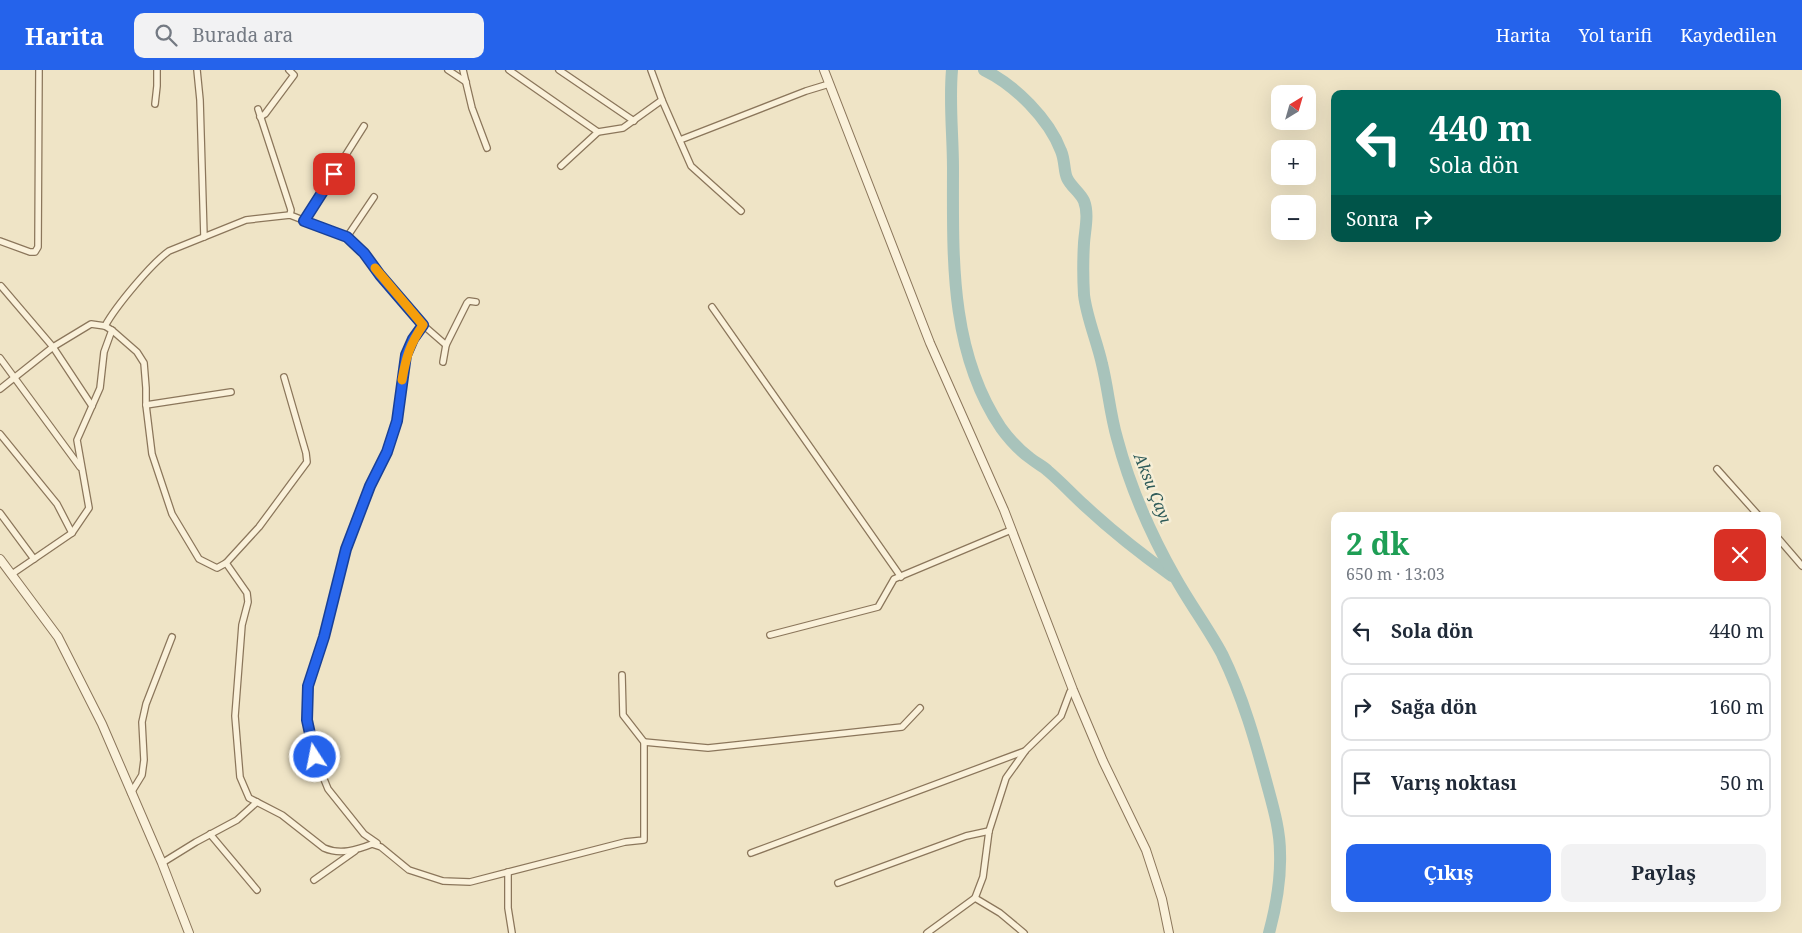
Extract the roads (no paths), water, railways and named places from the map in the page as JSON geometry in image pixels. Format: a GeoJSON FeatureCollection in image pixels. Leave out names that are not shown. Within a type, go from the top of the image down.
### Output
{"type":"FeatureCollection","features":[{"type":"Feature","properties":{"kind":"street"},"geometry":{"type":"LineString","coordinates":[[0,241],[30,252],[35,252],[38,247],[40,70]]}},
{"type":"Feature","properties":{"kind":"street"},"geometry":{"type":"LineString","coordinates":[[155,104],[156,70]]}},
{"type":"Feature","properties":{"kind":"street"},"geometry":{"type":"LineString","coordinates":[[197,70],[200,100],[204,237]]}},
{"type":"Feature","properties":{"kind":"street"},"geometry":{"type":"LineString","coordinates":[[260,117],[265,114],[294,75],[289,70]]}},
{"type":"Feature","properties":{"kind":"street"},"geometry":{"type":"LineString","coordinates":[[448,70],[466,82]]}},
{"type":"Feature","properties":{"kind":"street"},"geometry":{"type":"LineString","coordinates":[[463,70],[472,108],[487,148]]}},
{"type":"Feature","properties":{"kind":"street"},"geometry":{"type":"LineString","coordinates":[[509,70],[598,132]]}},
{"type":"Feature","properties":{"kind":"street"},"geometry":{"type":"LineString","coordinates":[[559,70],[634,121]]}},
{"type":"Feature","properties":{"kind":"street"},"geometry":{"type":"LineString","coordinates":[[651,70],[691,166],[741,211]]}},
{"type":"Feature","properties":{"kind":"street"},"geometry":{"type":"LineString","coordinates":[[824,70],[930,342],[1004,510],[1073,690],[1103,761],[1146,850],[1162,899],[1169,933]]}},
{"type":"Feature","properties":{"kind":"street"},"geometry":{"type":"LineString","coordinates":[[680,140],[806,91],[829,84]]}},
{"type":"Feature","properties":{"kind":"street"},"geometry":{"type":"LineString","coordinates":[[561,166],[598,132],[623,128],[662,100]]}},
{"type":"Feature","properties":{"kind":"street"},"geometry":{"type":"LineString","coordinates":[[258,109],[291,210],[290,215]]}},
{"type":"Feature","properties":{"kind":"street"},"geometry":{"type":"LineString","coordinates":[[304,221],[364,126]]}},
{"type":"Feature","properties":{"kind":"street"},"geometry":{"type":"LineString","coordinates":[[347,237],[374,197]]}},
{"type":"Feature","properties":{"kind":"street"},"geometry":{"type":"LineString","coordinates":[[105,326],[110,315],[162,256],[169,251],[246,220],[290,215],[347,237],[364,253],[380,275],[423,325],[446,344]]}},
{"type":"Feature","properties":{"kind":"street"},"geometry":{"type":"LineString","coordinates":[[1,286],[53,347],[92,406]]}},
{"type":"Feature","properties":{"kind":"street"},"geometry":{"type":"LineString","coordinates":[[443,362],[446,344],[467,303],[469,300],[476,302]]}},
{"type":"Feature","properties":{"kind":"street"},"geometry":{"type":"LineString","coordinates":[[712,307],[901,577]]}},
{"type":"Feature","properties":{"kind":"street"},"geometry":{"type":"LineString","coordinates":[[0,389],[53,347],[91,324],[105,326],[112,330],[137,352],[144,363],[146,405],[152,454],[172,514],[198,559],[216,568],[226,563],[259,528],[307,462],[284,377]]}},
{"type":"Feature","properties":{"kind":"street"},"geometry":{"type":"LineString","coordinates":[[423,325],[413,339],[406,355],[397,421],[387,452],[370,486],[346,549],[324,637],[308,686],[307,720],[315,757],[328,789],[364,834],[409,870],[443,881],[470,882],[625,842],[644,840],[644,742],[623,715],[622,675]]}},
{"type":"Feature","properties":{"kind":"street"},"geometry":{"type":"LineString","coordinates":[[12,574],[72,533],[89,508],[77,440],[100,388],[104,352],[112,330]]}},
{"type":"Feature","properties":{"kind":"street"},"geometry":{"type":"LineString","coordinates":[[0,358],[82,470]]}},
{"type":"Feature","properties":{"kind":"street"},"geometry":{"type":"LineString","coordinates":[[146,405],[231,392]]}},
{"type":"Feature","properties":{"kind":"street"},"geometry":{"type":"LineString","coordinates":[[0,434],[58,504],[72,533]]}},
{"type":"Feature","properties":{"kind":"street"},"geometry":{"type":"LineString","coordinates":[[1717,469],[1755,512]]}},
{"type":"Feature","properties":{"kind":"street"},"geometry":{"type":"LineString","coordinates":[[0,513],[34,559]]}},
{"type":"Feature","properties":{"kind":"street"},"geometry":{"type":"LineString","coordinates":[[770,635],[878,607],[894,579],[1011,530]]}},
{"type":"Feature","properties":{"kind":"street"},"geometry":{"type":"LineString","coordinates":[[1781,542],[1802,566]]}},
{"type":"Feature","properties":{"kind":"street"},"geometry":{"type":"LineString","coordinates":[[0,560],[58,637],[102,724],[162,864],[189,933]]}},
{"type":"Feature","properties":{"kind":"street"},"geometry":{"type":"LineString","coordinates":[[226,563],[247,593],[248,602],[242,625],[235,716],[240,777],[248,798],[282,815],[330,851],[357,850]]}},
{"type":"Feature","properties":{"kind":"street"},"geometry":{"type":"LineString","coordinates":[[131,793],[142,775],[144,760],[142,722],[146,704],[172,638]]}},
{"type":"Feature","properties":{"kind":"street"},"geometry":{"type":"LineString","coordinates":[[927,933],[975,898],[983,877],[989,831],[1006,778],[1026,750],[1061,716],[1070,692],[1073,690]]}},
{"type":"Feature","properties":{"kind":"street"},"geometry":{"type":"LineString","coordinates":[[644,742],[708,748],[902,727],[920,708]]}},
{"type":"Feature","properties":{"kind":"street"},"geometry":{"type":"LineString","coordinates":[[751,853],[1026,750]]}},
{"type":"Feature","properties":{"kind":"street"},"geometry":{"type":"LineString","coordinates":[[162,864],[210,834],[237,820],[257,802]]}},
{"type":"Feature","properties":{"kind":"street"},"geometry":{"type":"LineString","coordinates":[[838,883],[966,836],[989,831]]}},
{"type":"Feature","properties":{"kind":"street"},"geometry":{"type":"LineString","coordinates":[[210,834],[257,890]]}},
{"type":"Feature","properties":{"kind":"street"},"geometry":{"type":"LineString","coordinates":[[314,880],[357,850],[372,844],[381,847]]}},
{"type":"Feature","properties":{"kind":"street"},"geometry":{"type":"LineString","coordinates":[[508,872],[508,908],[512,933]]}},
{"type":"Feature","properties":{"kind":"street"},"geometry":{"type":"LineString","coordinates":[[975,898],[1000,913],[1023,933]]}},
{"type":"Feature","properties":{"kind":"waterway"},"geometry":{"type":"LineString","coordinates":[[952,70],[954,269],[963,335],[972,367],[984,398],[1001,428],[1018,448],[1046,469],[1116,533],[1172,576]]}},
{"type":"Feature","properties":{"kind":"waterway","name":"Aksu Çayı"},"geometry":{"type":"LineString","coordinates":[[984,70],[1007,84],[1040,115],[1056,139],[1063,158],[1067,178],[1084,201],[1086,216],[1083,256],[1084,295],[1087,313],[1102,364],[1122,456],[1134,492],[1157,544],[1181,587],[1217,644],[1230,670],[1259,754],[1272,804],[1280,845],[1280,873],[1269,933]]}}]}
